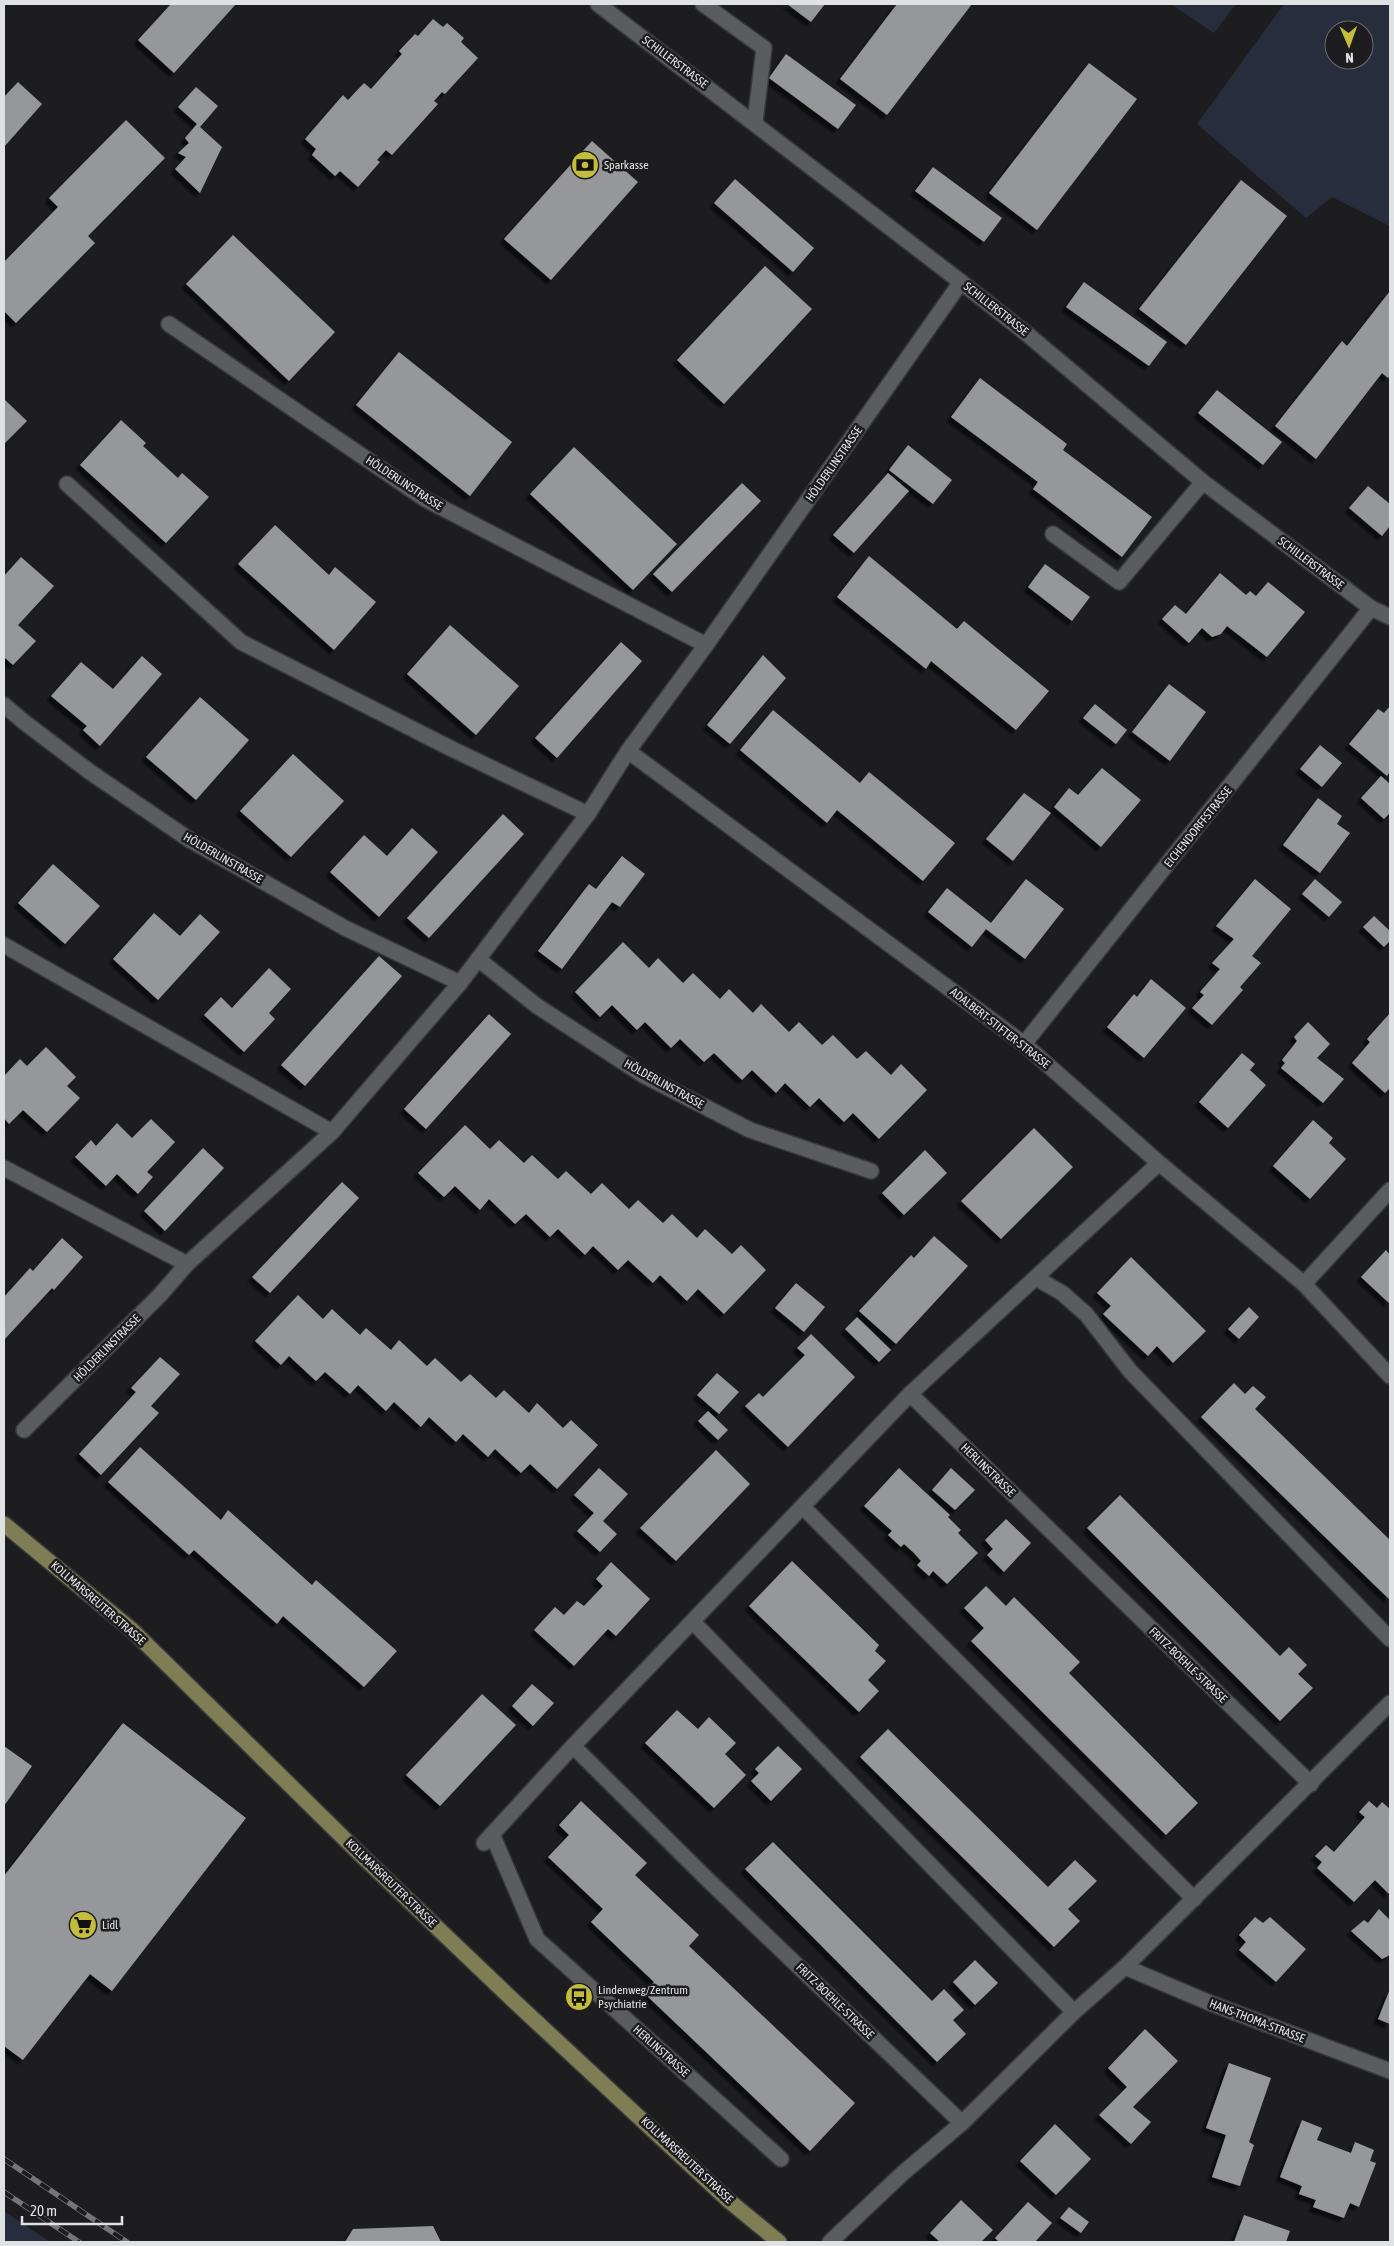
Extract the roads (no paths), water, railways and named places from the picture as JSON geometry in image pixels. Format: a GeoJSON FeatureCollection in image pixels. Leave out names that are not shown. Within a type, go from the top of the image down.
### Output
{"type":"FeatureCollection","features":[{"type":"Feature","properties":{"kind":"main road","name":"KOLLMARSREUTER STRASSE"},"geometry":{"type":"LineString","coordinates":[[4,1524],[132,1630],[362,1856],[515,2002],[728,2200],[779,2242]]}},
{"type":"Feature","properties":{"kind":"street","name":"SCHILLERSTRASSE"},"geometry":{"type":"LineString","coordinates":[[598,4],[755,122],[1027,334],[1202,482],[1371,608],[1390,618]]}},
{"type":"Feature","properties":{"kind":"street"},"geometry":{"type":"LineString","coordinates":[[703,4],[764,48],[755,122]]}},
{"type":"Feature","properties":{"kind":"street","name":"HÖLDERLINSTRASSE"},"geometry":{"type":"LineString","coordinates":[[24,1430],[160,1295],[188,1264],[332,1132],[460,982],[588,814],[628,751],[706,646],[961,282]]}},
{"type":"Feature","properties":{"kind":"street","name":"HÖLDERLINSTRASSE"},"geometry":{"type":"LineString","coordinates":[[169,324],[424,499],[706,646]]}},
{"type":"Feature","properties":{"kind":"street"},"geometry":{"type":"LineString","coordinates":[[1053,534],[1119,582],[1202,482]]}},
{"type":"Feature","properties":{"kind":"street"},"geometry":{"type":"LineString","coordinates":[[67,484],[241,642],[452,750],[588,814]]}},
{"type":"Feature","properties":{"kind":"street","name":"EICHENDORFFSTRASSE"},"geometry":{"type":"LineString","coordinates":[[1024,1044],[1371,608]]}},
{"type":"Feature","properties":{"kind":"street","name":"HÖLDERLINSTRASSE"},"geometry":{"type":"LineString","coordinates":[[4,705],[90,772],[190,840],[345,928],[460,982]]}},
{"type":"Feature","properties":{"kind":"street","name":"ADALBERT-STIFTER-STRASSE"},"geometry":{"type":"LineString","coordinates":[[628,751],[1024,1044],[1159,1164],[1304,1284],[1390,1376]]}},
{"type":"Feature","properties":{"kind":"street"},"geometry":{"type":"LineString","coordinates":[[4,945],[332,1132]]}},
{"type":"Feature","properties":{"kind":"street","name":"HÖLDERLINSTRASSE"},"geometry":{"type":"LineString","coordinates":[[478,959],[537,1006],[643,1075],[750,1130],[871,1171]]}},
{"type":"Feature","properties":{"kind":"street","name":"HERLINSTRASSE"},"geometry":{"type":"LineString","coordinates":[[781,2158],[537,1939],[488,1838],[573,1746],[910,1394],[1159,1164]]}},
{"type":"Feature","properties":{"kind":"street"},"geometry":{"type":"LineString","coordinates":[[4,1168],[188,1264]]}},
{"type":"Feature","properties":{"kind":"street"},"geometry":{"type":"LineString","coordinates":[[1304,1284],[1390,1190]]}},
{"type":"Feature","properties":{"kind":"street"},"geometry":{"type":"LineString","coordinates":[[1036,1278],[1062,1293],[1086,1314],[1130,1372],[1390,1639]]}},
{"type":"Feature","properties":{"kind":"street","name":"HERLINSTRASSE"},"geometry":{"type":"LineString","coordinates":[[910,1394],[1066,1546]]}},
{"type":"Feature","properties":{"kind":"street"},"geometry":{"type":"LineString","coordinates":[[803,1507],[1194,1898]]}},
{"type":"Feature","properties":{"kind":"street","name":"FRITZ-BOEHLE-STRASSE"},"geometry":{"type":"LineString","coordinates":[[1066,1546],[1311,1784]]}},
{"type":"Feature","properties":{"kind":"street"},"geometry":{"type":"LineString","coordinates":[[693,1622],[1074,2012]]}},
{"type":"Feature","properties":{"kind":"street"},"geometry":{"type":"LineString","coordinates":[[830,2242],[903,2173],[962,2122],[1074,2012],[1125,1968],[1390,1703]]}},
{"type":"Feature","properties":{"kind":"street","name":"FRITZ-BOEHLE-STRASSE"},"geometry":{"type":"LineString","coordinates":[[573,1746],[707,1879],[962,2122]]}},
{"type":"Feature","properties":{"kind":"street","name":"HANS-THOMA-STRASSE"},"geometry":{"type":"LineString","coordinates":[[1125,1968],[1210,2003],[1390,2071]]}},
{"type":"Feature","properties":{"kind":"railway"},"geometry":{"type":"LineString","coordinates":[[4,2159],[127,2242]]}},
{"type":"Feature","properties":{"kind":"railway"},"geometry":{"type":"LineString","coordinates":[[4,2192],[79,2242]]}},
{"type":"Feature","properties":{"kind":"place","name":"Sparkasse"},"geometry":{"type":"Point","coordinates":[585,165]}},
{"type":"Feature","properties":{"kind":"place","name":"Lidl"},"geometry":{"type":"Point","coordinates":[83,1925]}},
{"type":"Feature","properties":{"kind":"place","name":"Lindenweg/Zentrum Psychiatrie"},"geometry":{"type":"Point","coordinates":[579,1997]}}]}
